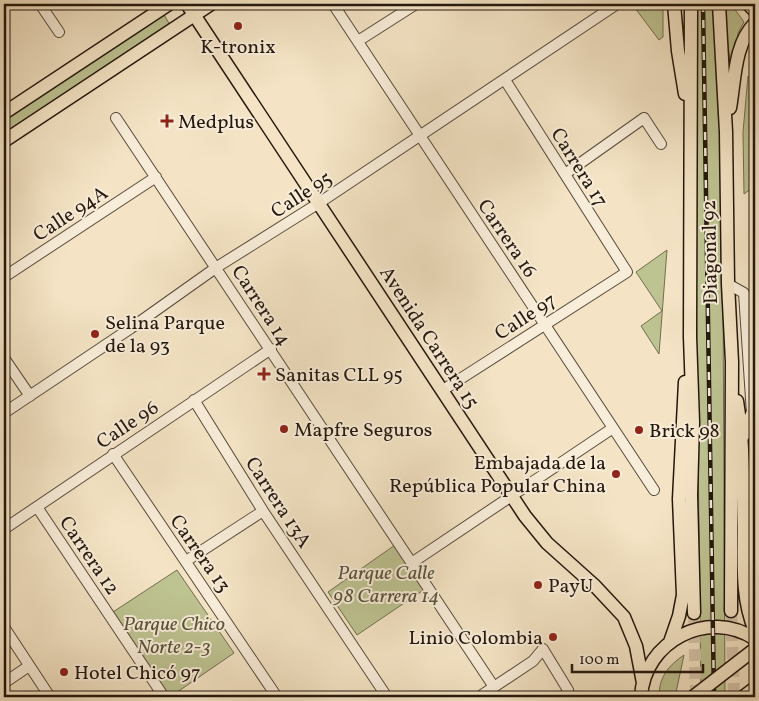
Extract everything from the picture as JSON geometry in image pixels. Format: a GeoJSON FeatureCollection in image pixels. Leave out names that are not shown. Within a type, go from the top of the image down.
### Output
{"type":"FeatureCollection","features":[{"type":"Feature","properties":{"kind":"main road"},"geometry":{"type":"LineString","coordinates":[[4,113],[169,4]]}},
{"type":"Feature","properties":{"kind":"main road","name":"Avenida Carrera 15"},"geometry":{"type":"LineString","coordinates":[[187,4],[512,496],[547,543],[595,586],[624,617],[636,646],[642,693]]}},
{"type":"Feature","properties":{"kind":"main road"},"geometry":{"type":"LineString","coordinates":[[4,141],[211,4]]}},
{"type":"Feature","properties":{"kind":"main road"},"geometry":{"type":"LineString","coordinates":[[674,4],[678,51],[692,133]]}},
{"type":"Feature","properties":{"kind":"main road","name":"Diagonal 92"},"geometry":{"type":"LineString","coordinates":[[690,4],[692,133],[690,337],[693,422],[691,495],[694,613]]}},
{"type":"Feature","properties":{"kind":"main road","name":"Diagonal 92"},"geometry":{"type":"LineString","coordinates":[[719,4],[726,132],[728,284],[732,362],[731,611]]}},
{"type":"Feature","properties":{"kind":"main road"},"geometry":{"type":"LineString","coordinates":[[748,4],[755,11]]}},
{"type":"Feature","properties":{"kind":"main road"},"geometry":{"type":"LineString","coordinates":[[726,132],[739,53],[745,37],[755,23]]}},
{"type":"Feature","properties":{"kind":"main road"},"geometry":{"type":"LineString","coordinates":[[670,642],[679,616],[683,595],[679,499],[681,431],[690,337]]}},
{"type":"Feature","properties":{"kind":"main road"},"geometry":{"type":"LineString","coordinates":[[642,693],[655,658],[670,642],[695,629],[714,627],[754,634],[744,590],[743,436],[732,362]]}},
{"type":"Feature","properties":{"kind":"main road"},"geometry":{"type":"LineString","coordinates":[[743,436],[754,415]]}},
{"type":"Feature","properties":{"kind":"main road"},"geometry":{"type":"LineString","coordinates":[[744,590],[755,603]]}},
{"type":"Feature","properties":{"kind":"main road"},"geometry":{"type":"LineString","coordinates":[[693,697],[755,649]]}},
{"type":"Feature","properties":{"kind":"main road"},"geometry":{"type":"LineString","coordinates":[[743,697],[755,688]]}},
{"type":"Feature","properties":{"kind":"street"},"geometry":{"type":"LineString","coordinates":[[40,4],[59,32]]}},
{"type":"Feature","properties":{"kind":"street","name":"Carrera 16"},"geometry":{"type":"LineString","coordinates":[[333,4],[419,137],[654,490]]}},
{"type":"Feature","properties":{"kind":"street"},"geometry":{"type":"LineString","coordinates":[[358,41],[416,4]]}},
{"type":"Feature","properties":{"kind":"street","name":"Calle 95"},"geometry":{"type":"LineString","coordinates":[[4,413],[217,268],[419,137],[617,4]]}},
{"type":"Feature","properties":{"kind":"street","name":"Carrera 17"},"geometry":{"type":"LineString","coordinates":[[505,80],[627,272]]}},
{"type":"Feature","properties":{"kind":"street","name":"Carrera 14"},"geometry":{"type":"LineString","coordinates":[[116,118],[413,562],[494,687]]}},
{"type":"Feature","properties":{"kind":"street"},"geometry":{"type":"LineString","coordinates":[[565,174],[644,118],[660,144]]}},
{"type":"Feature","properties":{"kind":"street","name":"Calle 94A"},"geometry":{"type":"LineString","coordinates":[[4,277],[156,177]]}},
{"type":"Feature","properties":{"kind":"street","name":"Calle 97"},"geometry":{"type":"LineString","coordinates":[[443,390],[627,272]]}},
{"type":"Feature","properties":{"kind":"street"},"geometry":{"type":"LineString","coordinates":[[728,284],[744,293],[754,415]]}},
{"type":"Feature","properties":{"kind":"street","name":"Calle 96"},"geometry":{"type":"LineString","coordinates":[[4,529],[270,349]]}},
{"type":"Feature","properties":{"kind":"street"},"geometry":{"type":"LineString","coordinates":[[4,358],[30,396]]}},
{"type":"Feature","properties":{"kind":"street","name":"Carrera 13A"},"geometry":{"type":"LineString","coordinates":[[194,400],[263,511],[387,697]]}},
{"type":"Feature","properties":{"kind":"street"},"geometry":{"type":"LineString","coordinates":[[413,562],[613,428]]}},
{"type":"Feature","properties":{"kind":"street","name":"Carrera 13"},"geometry":{"type":"LineString","coordinates":[[113,454],[277,697]]}},
{"type":"Feature","properties":{"kind":"street","name":"Carrera 12"},"geometry":{"type":"LineString","coordinates":[[37,506],[164,697]]}},
{"type":"Feature","properties":{"kind":"street"},"geometry":{"type":"LineString","coordinates":[[186,562],[263,511]]}},
{"type":"Feature","properties":{"kind":"street"},"geometry":{"type":"LineString","coordinates":[[4,628],[50,697]]}},
{"type":"Feature","properties":{"kind":"street"},"geometry":{"type":"LineString","coordinates":[[479,697],[533,661],[544,649],[568,690],[564,697]]}},
{"type":"Feature","properties":{"kind":"street"},"geometry":{"type":"LineString","coordinates":[[4,683],[29,666]]}},
{"type":"Feature","properties":{"kind":"green space"},"geometry":{"type":"Polygon","coordinates":[[[632,4],[663,4],[663,37],[659,40],[632,4]]]}},
{"type":"Feature","properties":{"kind":"green space"},"geometry":{"type":"Polygon","coordinates":[[[696,4],[713,4],[720,117],[725,697],[701,697],[696,282],[696,4]]]}},
{"type":"Feature","properties":{"kind":"green space"},"geometry":{"type":"Polygon","coordinates":[[[726,4],[731,4],[744,22],[738,33],[732,76],[726,30],[726,4]]]}},
{"type":"Feature","properties":{"kind":"green space"},"geometry":{"type":"Polygon","coordinates":[[[163,13],[170,25],[4,135],[4,118],[163,13]]]}},
{"type":"Feature","properties":{"kind":"green space"},"geometry":{"type":"Polygon","coordinates":[[[748,76],[755,82],[755,186],[744,194],[743,132],[748,76]]]}},
{"type":"Feature","properties":{"kind":"green space"},"geometry":{"type":"Polygon","coordinates":[[[667,250],[659,354],[641,326],[662,311],[636,272],[667,250]]]}},
{"type":"Feature","properties":{"kind":"green space","name":"Parque Calle 98 Carrera 14"},"geometry":{"type":"Polygon","coordinates":[[[395,545],[425,589],[357,635],[328,592],[395,545]]]}},
{"type":"Feature","properties":{"kind":"green space","name":"Parque Chico Norte 2-3"},"geometry":{"type":"Polygon","coordinates":[[[177,570],[234,653],[170,697],[113,612],[177,570]]]}},
{"type":"Feature","properties":{"kind":"green space"},"geometry":{"type":"Polygon","coordinates":[[[684,655],[675,697],[659,697],[663,678],[673,663],[684,655]]]}},
{"type":"Feature","properties":{"kind":"tunnel"},"geometry":{"type":"LineString","coordinates":[[731,611],[734,697]]}},
{"type":"Feature","properties":{"kind":"tunnel"},"geometry":{"type":"LineString","coordinates":[[694,613],[696,697]]}},
{"type":"Feature","properties":{"kind":"railway"},"geometry":{"type":"LineString","coordinates":[[703,4],[714,697]]}},
{"type":"Feature","properties":{"kind":"place","name":"K-tronix"},"geometry":{"type":"Point","coordinates":[238,26]}},
{"type":"Feature","properties":{"kind":"place","name":"Medplus"},"geometry":{"type":"Point","coordinates":[167,121]}},
{"type":"Feature","properties":{"kind":"place","name":"Selina Parque de la 93"},"geometry":{"type":"Point","coordinates":[95,334]}},
{"type":"Feature","properties":{"kind":"place","name":"Sanitas CLL 95"},"geometry":{"type":"Point","coordinates":[264,374]}},
{"type":"Feature","properties":{"kind":"place","name":"Mapfre Seguros"},"geometry":{"type":"Point","coordinates":[284,429]}},
{"type":"Feature","properties":{"kind":"place","name":"Brick 98"},"geometry":{"type":"Point","coordinates":[639,430]}},
{"type":"Feature","properties":{"kind":"place","name":"Embajada de la República Popular China"},"geometry":{"type":"Point","coordinates":[616,474]}},
{"type":"Feature","properties":{"kind":"place","name":"PayU"},"geometry":{"type":"Point","coordinates":[538,585]}},
{"type":"Feature","properties":{"kind":"place","name":"Linio Colombia"},"geometry":{"type":"Point","coordinates":[553,637]}},
{"type":"Feature","properties":{"kind":"place","name":"Hotel Chicó 97"},"geometry":{"type":"Point","coordinates":[64,672]}}]}
